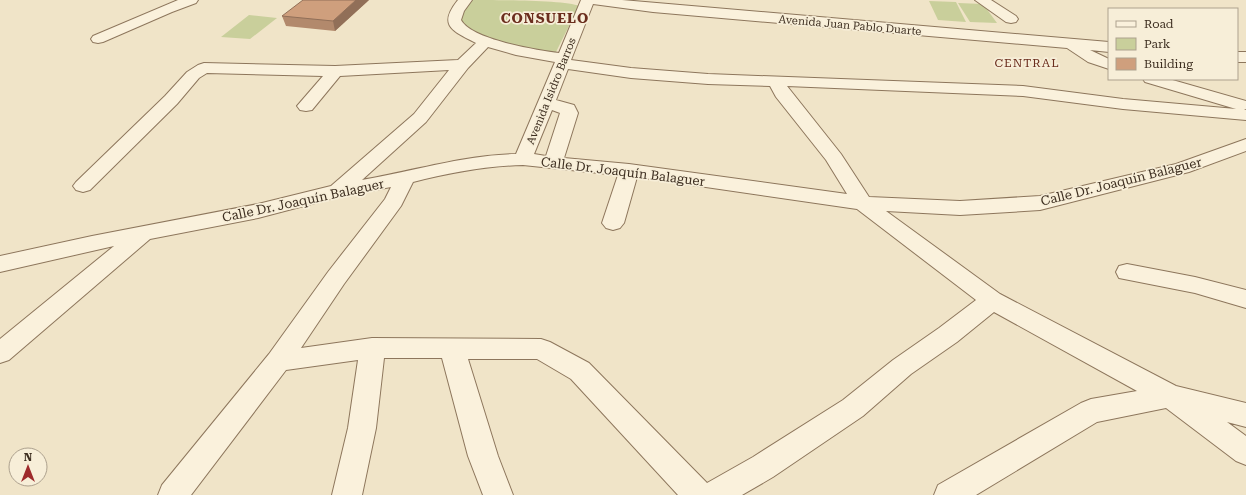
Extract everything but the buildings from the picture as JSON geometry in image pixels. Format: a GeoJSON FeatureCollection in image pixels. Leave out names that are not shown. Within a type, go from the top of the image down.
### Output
{"type":"FeatureCollection","features":[{"type":"Feature","properties":{"kind":"street"},"geometry":{"type":"LineString","coordinates":[[98,39],[191,0]]}},
{"type":"Feature","properties":{"kind":"street"},"geometry":{"type":"LineString","coordinates":[[465,0],[454,15],[454,22],[464,31],[485,42],[520,52],[637,73],[708,79],[1023,91],[1124,104],[1246,115]]}},
{"type":"Feature","properties":{"kind":"street","name":"Avenida Juan Pablo Duarte"},"geometry":{"type":"LineString","coordinates":[[589,0],[654,4],[1108,47]]}},
{"type":"Feature","properties":{"kind":"street","name":"Avenida Isidro Barros"},"geometry":{"type":"LineString","coordinates":[[523,159],[589,0]]}},
{"type":"Feature","properties":{"kind":"street"},"geometry":{"type":"LineString","coordinates":[[982,0],[1011,19]]}},
{"type":"Feature","properties":{"kind":"street"},"geometry":{"type":"LineString","coordinates":[[338,191],[420,118],[462,65],[485,42]]}},
{"type":"Feature","properties":{"kind":"street"},"geometry":{"type":"LineString","coordinates":[[1066,43],[1094,59],[1108,64]]}},
{"type":"Feature","properties":{"kind":"street"},"geometry":{"type":"LineString","coordinates":[[83,186],[171,100],[193,75],[204,68],[335,71],[462,65]]}},
{"type":"Feature","properties":{"kind":"street"},"geometry":{"type":"LineString","coordinates":[[306,106],[335,71]]}},
{"type":"Feature","properties":{"kind":"street"},"geometry":{"type":"LineString","coordinates":[[1154,80],[1246,107]]}},
{"type":"Feature","properties":{"kind":"street"},"geometry":{"type":"LineString","coordinates":[[776,81],[782,93],[834,158],[864,203],[887,222],[992,300],[1170,396],[1246,452]]}},
{"type":"Feature","properties":{"kind":"street"},"geometry":{"type":"LineString","coordinates":[[546,103],[568,109],[569,113],[553,162]]}},
{"type":"Feature","properties":{"kind":"street","name":"Calle Dr. Joaquín Balaguer"},"geometry":{"type":"LineString","coordinates":[[0,264],[258,210],[338,191],[448,168],[495,160],[523,159],[629,170],[864,203],[960,208],[1040,203],[1182,168],[1246,145]]}},
{"type":"Feature","properties":{"kind":"street"},"geometry":{"type":"LineString","coordinates":[[613,223],[629,170]]}},
{"type":"Feature","properties":{"kind":"street"},"geometry":{"type":"LineString","coordinates":[[172,495],[278,361],[336,278],[394,201],[405,178]]}},
{"type":"Feature","properties":{"kind":"street"},"geometry":{"type":"LineString","coordinates":[[0,353],[144,233]]}},
{"type":"Feature","properties":{"kind":"street"},"geometry":{"type":"LineString","coordinates":[[1128,272],[1195,285],[1246,299]]}},
{"type":"Feature","properties":{"kind":"street"},"geometry":{"type":"LineString","coordinates":[[714,495],[763,467],[854,408],[902,367],[948,336],[992,300]]}},
{"type":"Feature","properties":{"kind":"street"},"geometry":{"type":"LineString","coordinates":[[278,361],[372,348],[542,349],[580,371],[698,495]]}},
{"type":"Feature","properties":{"kind":"street"},"geometry":{"type":"LineString","coordinates":[[347,495],[362,428],[372,348]]}},
{"type":"Feature","properties":{"kind":"street"},"geometry":{"type":"LineString","coordinates":[[452,349],[483,456],[498,495]]}},
{"type":"Feature","properties":{"kind":"street"},"geometry":{"type":"LineString","coordinates":[[949,495],[1091,411],[1170,396],[1246,415]]}},
{"type":"Feature","properties":{"kind":"green space"},"geometry":{"type":"Polygon","coordinates":[[[472,0],[545,1],[579,6],[556,52],[506,44],[483,36],[471,29],[461,22],[464,10],[472,0]]]}},
{"type":"Feature","properties":{"kind":"green space"},"geometry":{"type":"Polygon","coordinates":[[[929,1],[956,2],[966,22],[938,20],[929,1]]]}},
{"type":"Feature","properties":{"kind":"green space"},"geometry":{"type":"Polygon","coordinates":[[[958,3],[983,4],[997,23],[970,22],[958,3]]]}},
{"type":"Feature","properties":{"kind":"green space"},"geometry":{"type":"Polygon","coordinates":[[[249,15],[277,18],[250,39],[221,37],[249,15]]]}},
{"type":"Feature","properties":{"kind":"district","name":"CONSUELO"},"geometry":{"type":"Point","coordinates":[545,18]}},
{"type":"Feature","properties":{"kind":"district","name":"CENTRAL"},"geometry":{"type":"Point","coordinates":[1027,63]}}]}
